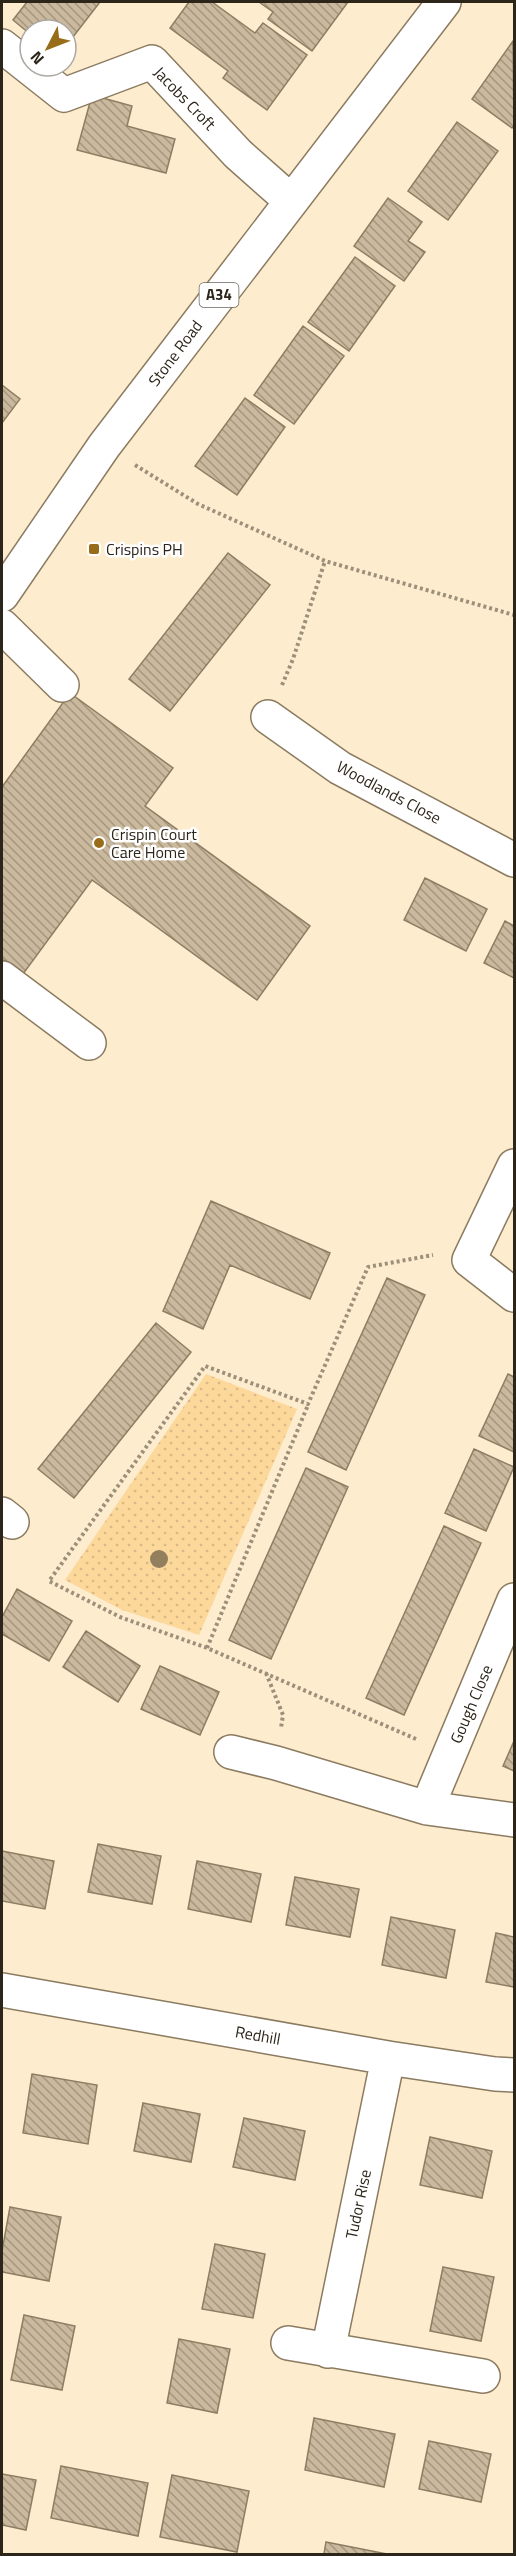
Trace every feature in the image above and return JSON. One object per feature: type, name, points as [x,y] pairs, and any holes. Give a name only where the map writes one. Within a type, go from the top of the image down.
[{"type":"main road","name":"Stone Road","points":[[2,595],[104,446],[444,2]]},
{"type":"main road","name":"Jacobs Croft","points":[[2,46],[64,95],[152,63],[238,154],[291,201]]},
{"type":"main road","points":[[2,626],[62,685]]},
{"type":"main road","name":"Woodlands Close","points":[[268,717],[340,768],[514,860]]},
{"type":"main road","points":[[2,978],[90,1043]]},
{"type":"main road","points":[[514,1166],[469,1260],[514,1295]]},
{"type":"main road","name":"Gough Close","points":[[427,1808],[514,1600]]},
{"type":"main road","points":[[231,1752],[427,1808],[514,1820]]},
{"type":"main road","name":"Redhill","points":[[2,1990],[388,2058],[514,2075]]},
{"type":"main road","name":"Tudor Rise","points":[[328,2351],[388,2058]]},
{"type":"main road","points":[[288,2343],[483,2376]]},
{"type":"path","points":[[104,446],[198,504],[325,561],[514,615]]},
{"type":"path","points":[[268,717],[293,659],[325,561]]},
{"type":"path","points":[[207,1648],[308,1404],[368,1267],[428,1254],[469,1260]]},
{"type":"path","points":[[308,1404],[206,1366],[49,1581],[120,1617],[207,1648],[450,1754]]},
{"type":"path","points":[[265,1673],[283,1715],[276,1763]]},
{"type":"shaded area","points":[[206,1374],[297,1409],[199,1635],[122,1610],[65,1580]]},
{"type":"building","points":[[27,2],[100,2],[78,30],[78,18],[18,18],[18,24],[13,20]]},
{"type":"building","points":[[189,2],[212,2],[255,33],[263,23],[307,55],[267,110],[223,78],[228,71],[170,28]]},
{"type":"building","points":[[259,2],[348,2],[312,51],[268,19],[273,12]]},
{"type":"building","points":[[513,41],[514,125],[512,128],[472,99]]},
{"type":"building","points":[[92,95],[132,106],[127,126],[175,139],[166,173],[77,150]]},
{"type":"building","points":[[457,122],[498,151],[448,220],[408,191]]},
{"type":"building","points":[[388,198],[422,222],[408,241],[425,252],[404,281],[354,246]]},
{"type":"building","points":[[355,257],[395,286],[349,351],[308,322]]},
{"type":"building","points":[[303,326],[344,356],[294,424],[254,395]]},
{"type":"building","points":[[2,385],[20,399],[2,423]]},
{"type":"building","points":[[245,398],[285,427],[237,495],[195,466]]},
{"type":"building","points":[[228,553],[270,585],[170,711],[129,679]]},
{"type":"building","name":"Crispin Court Care Home","points":[[70,693],[173,768],[145,806],[310,926],[257,1000],[92,880],[23,974],[2,959],[2,787]]},
{"type":"building","points":[[425,878],[487,909],[466,951],[404,920]]},
{"type":"building","points":[[505,921],[514,926],[514,978],[484,963]]},
{"type":"building","points":[[211,1201],[330,1253],[310,1299],[230,1265],[203,1329],[163,1311]]},
{"type":"building","points":[[387,1278],[425,1295],[346,1470],[308,1452]]},
{"type":"building","points":[[156,1323],[191,1352],[74,1498],[38,1469]]},
{"type":"building","points":[[508,1374],[514,1377],[514,1452],[479,1436]]},
{"type":"building","points":[[474,1449],[514,1467],[486,1531],[445,1513]]},
{"type":"building","points":[[306,1468],[348,1487],[271,1659],[229,1640]]},
{"type":"building","points":[[444,1526],[481,1543],[404,1715],[366,1698]]},
{"type":"building","points":[[17,1589],[72,1621],[49,1661],[2,1634],[2,1617]]},
{"type":"building","points":[[86,1631],[140,1666],[118,1702],[63,1667]]},
{"type":"building","points":[[160,1666],[219,1692],[200,1735],[141,1709]]},
{"type":"building","points":[[514,1741],[514,1771],[503,1766]]},
{"type":"building","points":[[98,1844],[161,1856],[152,1904],[88,1892]]},
{"type":"building","points":[[2,1851],[54,1861],[45,1909],[2,1901]]},
{"type":"building","points":[[197,1861],[261,1874],[251,1922],[188,1909]]},
{"type":"building","points":[[295,1877],[359,1889],[350,1937],[286,1925]]},
{"type":"building","points":[[391,1917],[455,1930],[446,1978],[382,1965]]},
{"type":"building","points":[[496,1933],[514,1937],[514,1987],[486,1982]]},
{"type":"building","points":[[32,2074],[97,2085],[88,2144],[23,2133]]},
{"type":"building","points":[[143,2103],[200,2114],[191,2162],[134,2151]]},
{"type":"building","points":[[244,2118],[305,2131],[295,2180],[233,2167]]},
{"type":"building","points":[[430,2137],[492,2151],[482,2198],[420,2185]]},
{"type":"building","points":[[10,2207],[61,2217],[49,2281],[2,2272],[2,2251]]},
{"type":"building","points":[[215,2244],[265,2254],[253,2318],[202,2309]]},
{"type":"building","points":[[443,2267],[494,2277],[481,2341],[430,2331]]},
{"type":"building","points":[[24,2315],[75,2326],[62,2390],[11,2380]]},
{"type":"building","points":[[179,2339],[230,2349],[217,2413],[167,2403]]},
{"type":"building","points":[[314,2418],[395,2434],[384,2487],[305,2470]]},
{"type":"building","points":[[429,2441],[491,2454],[481,2502],[419,2489]]},
{"type":"building","points":[[61,2466],[148,2483],[138,2536],[51,2518]]},
{"type":"building","points":[[2,2474],[36,2480],[26,2530],[2,2525]]},
{"type":"building","points":[[172,2475],[249,2491],[237,2552],[160,2537]]},
{"type":"building","points":[[326,2542],[387,2554],[324,2554]]},
{"type":"place","name":"Crispins PH","points":[[94,549]]},
{"type":"place","name":"Crispin Court Care Home","points":[[99,843]]}]
